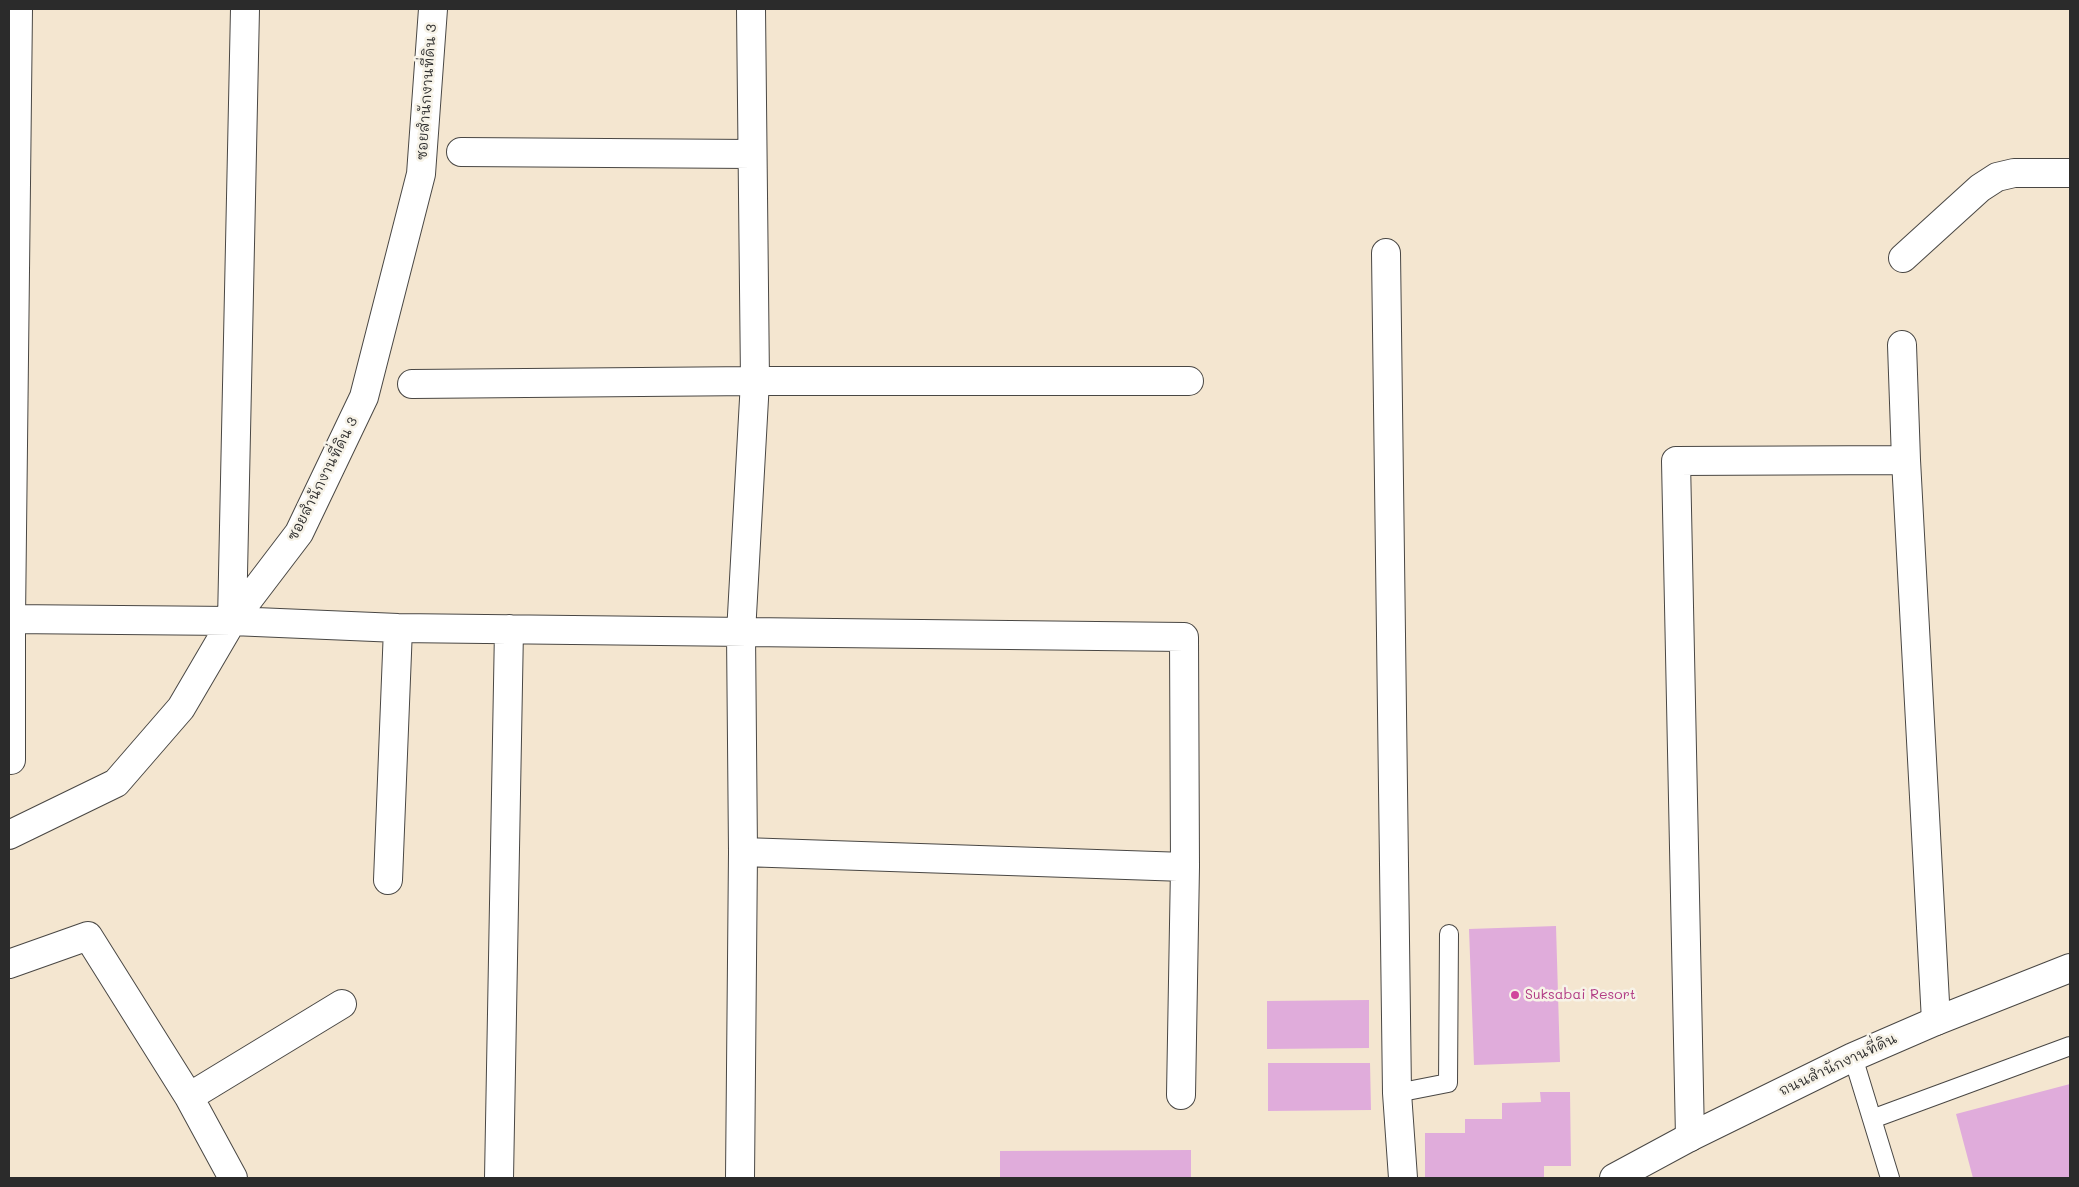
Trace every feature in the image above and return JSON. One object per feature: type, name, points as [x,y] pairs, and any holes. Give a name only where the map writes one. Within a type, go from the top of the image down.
[{"type":"street","points":[[11,760],[10,620],[18,9]]},
{"type":"street","points":[[232,621],[245,9]]},
{"type":"street","name":"ซอยสำนักงานที่ดิน 3","points":[[9,835],[116,782],[181,708],[232,621],[299,533],[364,396],[421,174],[432,9]]},
{"type":"street","points":[[740,1178],[743,852],[741,633],[755,381],[751,9]]},
{"type":"street","points":[[461,152],[752,154]]},
{"type":"street","points":[[1904,258],[1980,188],[1997,177],[2014,173],[2070,173]]},
{"type":"street","points":[[1386,253],[1397,1093],[1403,1178]]},
{"type":"street","points":[[1902,346],[1906,460],[1936,1021]]},
{"type":"street","points":[[412,384],[755,381],[1189,381]]},
{"type":"street","points":[[1690,1137],[1676,461],[1906,460]]},
{"type":"street","points":[[10,620],[232,621],[398,628],[741,633],[1184,637],[1185,867],[1181,1095]]},
{"type":"street","points":[[388,880],[398,628]]},
{"type":"street","points":[[498,1178],[509,629]]},
{"type":"street","points":[[743,852],[1185,867]]},
{"type":"street","points":[[9,964],[88,936],[189,1097],[234,1178]]},
{"type":"street","name":"ถนนสำนักงานที่ดิน","points":[[1614,1178],[1690,1137],[1853,1057],[1936,1021],[2070,968]]},
{"type":"street","points":[[189,1097],[342,1004]]},
{"type":"lane","points":[[1397,1093],[1448,1083],[1450,934]]},
{"type":"lane","points":[[1872,1119],[2070,1046]]},
{"type":"lane","points":[[1853,1057],[1890,1178]]},
{"type":"building","name":"Suksabai Resort","points":[[1556,926],[1560,1062],[1474,1065],[1469,929]]},
{"type":"building","points":[[1369,1000],[1369,1048],[1267,1049],[1267,1001]]},
{"type":"building","points":[[1268,1063],[1370,1063],[1371,1110],[1268,1111]]},
{"type":"building","points":[[2070,1084],[2070,1178],[1973,1178],[1956,1114]]},
{"type":"building","points":[[1540,1092],[1570,1092],[1571,1166],[1544,1166],[1544,1177],[1425,1178],[1425,1133],[1465,1133],[1465,1119],[1502,1119],[1502,1103],[1541,1102]]},
{"type":"building","points":[[1191,1150],[1191,1178],[1000,1178],[1000,1151]]},
{"type":"place","name":"Suksabai Resort","points":[[1515,995]]}]
